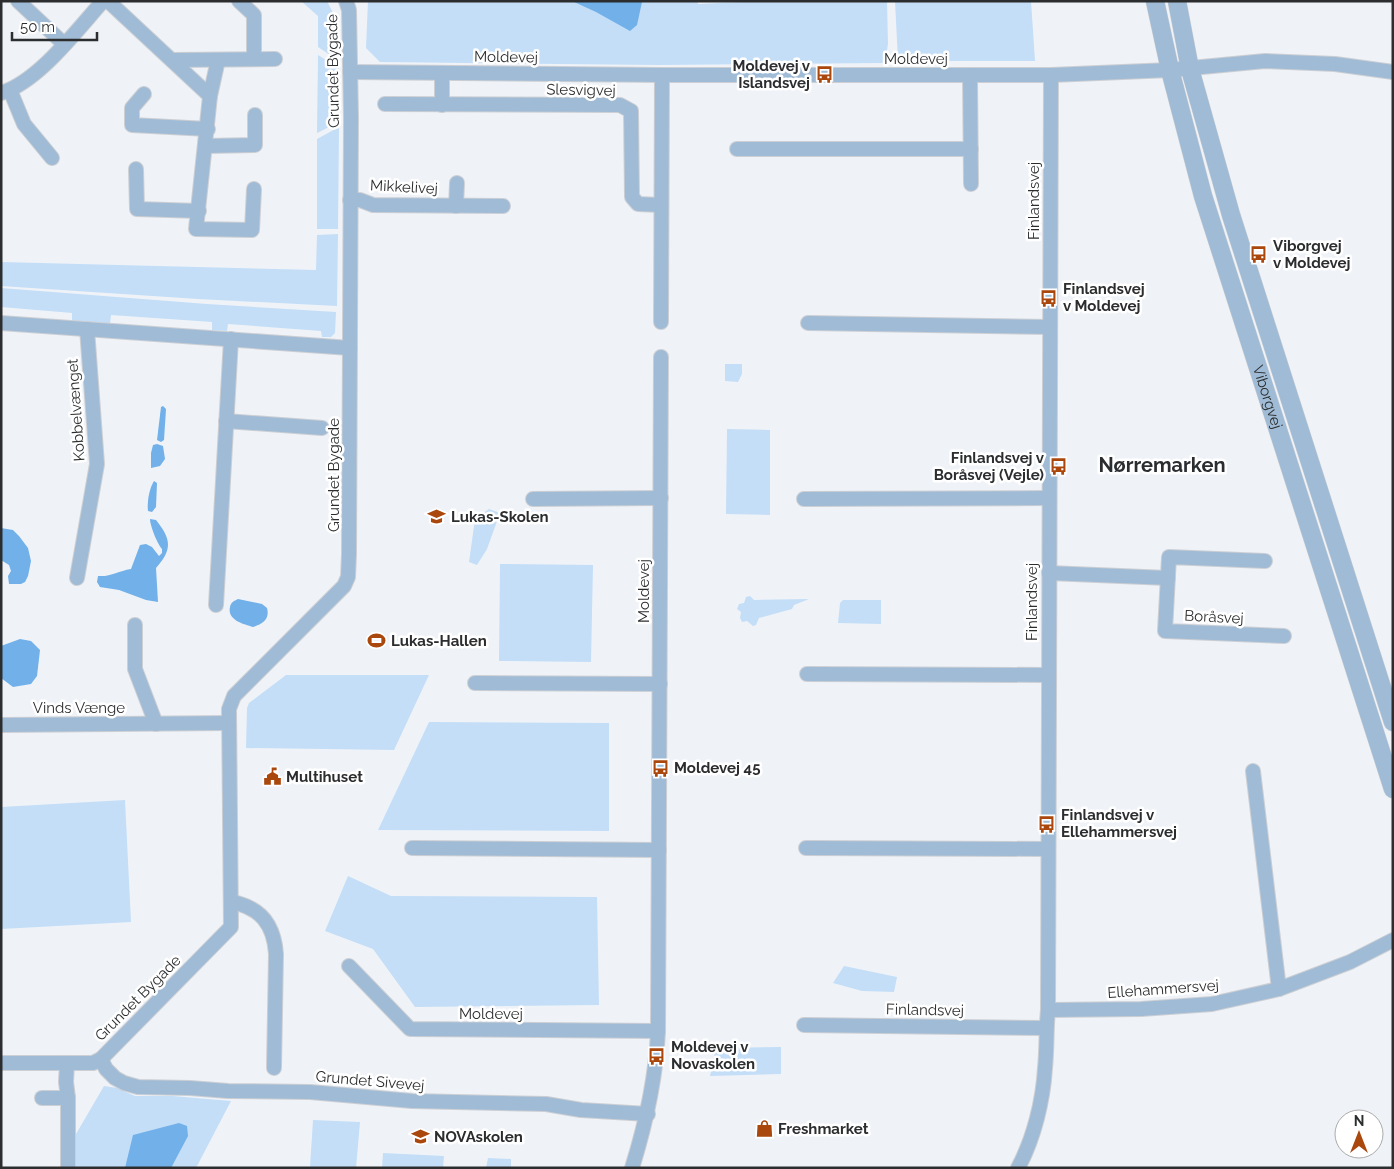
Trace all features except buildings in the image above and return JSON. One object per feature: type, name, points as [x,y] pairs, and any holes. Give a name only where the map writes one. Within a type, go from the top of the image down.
[{"type":"street","points":[[18,1],[64,44]]},
{"type":"street","points":[[52,158],[24,124],[6,92],[38,71],[103,1]]},
{"type":"street","points":[[108,1],[210,96]]},
{"type":"street","points":[[239,1],[254,15],[254,59]]},
{"type":"street","name":"Grundet Bygade","points":[[1,1063],[93,1062],[101,1059],[231,927],[229,709],[234,696],[344,586],[348,577],[350,72],[349,10],[346,1]]},
{"type":"street","name":"Viborgvej","points":[[1155,1],[1170,70],[1203,196],[1393,789]]},
{"type":"street","name":"Viborgvej","points":[[1177,1],[1190,68],[1231,215],[1393,722]]},
{"type":"street","points":[[173,60],[275,59]]},
{"type":"street","points":[[218,60],[210,96],[196,229],[252,230],[254,188]]},
{"type":"street","name":"Moldevej","points":[[350,72],[970,76],[1170,70],[1265,61],[1334,64],[1393,72]]},
{"type":"street","points":[[442,72],[442,105]]},
{"type":"street","points":[[661,322],[662,75]]},
{"type":"street","name":"Finlandsvej","points":[[1018,1168],[1025,1155],[1038,1115],[1045,1069],[1048,1010],[1047,849],[1051,75]]},
{"type":"street","points":[[970,76],[971,184]]},
{"type":"street","points":[[144,94],[132,108],[132,125],[208,128]]},
{"type":"street","name":"Slesvigvej","points":[[385,104],[620,105],[631,111],[632,197],[638,204],[660,206]]},
{"type":"street","points":[[206,146],[255,145],[255,115]]},
{"type":"street","points":[[737,149],[971,149]]},
{"type":"street","points":[[136,169],[137,209],[198,211]]},
{"type":"street","name":"Mikkelivej","points":[[456,206],[457,183]]},
{"type":"street","name":"Mikkelivej","points":[[350,200],[360,200],[373,205],[504,206]]},
{"type":"street","points":[[1,323],[350,348]]},
{"type":"street","points":[[808,323],[1049,326]]},
{"type":"street","name":"Kobbelvænget","points":[[77,578],[97,464],[87,329]]},
{"type":"street","points":[[216,605],[231,339]]},
{"type":"street","name":"Moldevej","points":[[632,1168],[648,1114],[656,1062],[658,1031],[660,357]]},
{"type":"street","points":[[226,421],[322,428]]},
{"type":"street","points":[[533,499],[661,498]]},
{"type":"street","points":[[804,499],[1049,498]]},
{"type":"street","name":"Boråsvej","points":[[1264,561],[1169,558],[1165,631],[1284,636]]},
{"type":"street","points":[[1049,573],[1168,578]]},
{"type":"street","name":"Vinds Vænge","points":[[135,625],[135,669],[156,724]]},
{"type":"street","points":[[806,674],[1048,675]]},
{"type":"street","points":[[475,683],[660,684]]},
{"type":"street","name":"Vinds Vænge","points":[[1,725],[229,723]]},
{"type":"street","points":[[1254,771],[1279,989]]},
{"type":"street","points":[[412,848],[659,850]]},
{"type":"street","points":[[806,848],[1047,849]]},
{"type":"street","points":[[231,902],[252,909],[262,917],[270,927],[275,939],[274,1068]]},
{"type":"street","name":"Ellehammersvej","points":[[1048,1010],[1140,1009],[1212,1004],[1279,989],[1350,962],[1393,940]]},
{"type":"street","name":"Moldevej","points":[[350,966],[410,1029],[658,1031]]},
{"type":"street","name":"Finlandsvej","points":[[804,1025],[1046,1028]]},
{"type":"street","name":"Grundet Sivevej","points":[[101,1059],[106,1069],[115,1078],[138,1087],[310,1092],[429,1102],[529,1104],[581,1110],[648,1114]]},
{"type":"street","points":[[67,1063],[68,1168]]},
{"type":"street","points":[[42,1098],[68,1098]]},
{"type":"shaded area","points":[[301,1],[327,1],[339,25],[339,61],[318,47],[318,16]]},
{"type":"shaded area","points":[[368,1],[698,1],[698,4],[763,1],[887,1],[888,44],[885,63],[659,65],[380,62],[366,48]]},
{"type":"shaded area","points":[[895,1],[1031,1],[1035,61],[898,61]]},
{"type":"shaded area","points":[[318,55],[339,68],[339,122],[317,133]]},
{"type":"shaded area","points":[[339,127],[338,229],[317,229],[317,139]]},
{"type":"shaded area","points":[[338,234],[337,306],[1,286],[1,262],[316,270],[317,235]]},
{"type":"shaded area","points":[[1,288],[336,312],[335,333],[331,337],[322,337],[321,331],[228,324],[227,331],[212,330],[212,322],[111,315],[110,324],[72,321],[72,313],[1,307]]},
{"type":"shaded area","points":[[725,364],[742,364],[742,374],[738,382],[725,381]]},
{"type":"shaded area","points":[[727,429],[770,430],[770,515],[726,514]]},
{"type":"shaded area","points":[[489,509],[500,513],[487,549],[477,565],[469,562],[475,519]]},
{"type":"shaded area","points":[[500,564],[593,565],[591,662],[499,661]]},
{"type":"shaded area","points":[[750,596],[754,600],[809,599],[794,605],[792,609],[759,618],[756,625],[753,626],[747,621],[742,622],[740,618],[741,612],[737,609],[739,604],[744,603],[746,597]]},
{"type":"shaded area","points":[[843,600],[881,600],[881,624],[838,623],[840,603]]},
{"type":"shaded area","points":[[286,675],[429,675],[394,750],[246,748],[247,708],[249,703]]},
{"type":"shaded area","points":[[429,722],[609,723],[609,831],[378,830]]},
{"type":"shaded area","points":[[125,800],[131,922],[1,929],[1,807]]},
{"type":"shaded area","points":[[348,876],[391,896],[597,897],[599,1005],[415,1007],[373,949],[325,931]]},
{"type":"shaded area","points":[[844,966],[897,977],[894,992],[862,991],[833,983]]},
{"type":"shaded area","points":[[781,1047],[781,1074],[710,1076],[716,1048]]},
{"type":"shaded area","points":[[104,1086],[117,1088],[135,1096],[173,1096],[231,1101],[196,1168],[76,1168],[76,1134]]},
{"type":"shaded area","points":[[313,1120],[360,1122],[356,1168],[310,1167]]},
{"type":"shaded area","points":[[383,1153],[444,1156],[443,1168],[382,1168]]},
{"type":"shaded area","points":[[488,1158],[511,1159],[511,1168],[486,1168]]},
{"type":"water","points":[[572,1],[642,2],[637,25],[630,31]]},
{"type":"water","points":[[163,406],[166,409],[164,440],[161,442],[157,440],[161,407]]},
{"type":"water","points":[[153,445],[163,446],[165,459],[160,466],[151,468]]},
{"type":"water","points":[[154,481],[157,483],[156,507],[152,512],[148,511],[148,504]]},
{"type":"water","points":[[150,519],[156,520],[165,533],[168,544],[165,555],[156,568],[158,602],[146,600],[119,590],[100,587],[97,582],[98,576],[107,576],[131,569],[140,545],[146,544],[152,547],[159,556],[162,553],[162,549],[154,535]]},
{"type":"water","points":[[1,528],[13,530],[28,548],[31,561],[28,576],[25,582],[21,584],[9,584],[8,576],[11,571],[9,565],[1,560]]},
{"type":"water","points":[[238,599],[262,604],[267,608],[267,618],[253,627],[233,618],[230,607]]},
{"type":"water","points":[[20,639],[31,641],[40,650],[37,676],[31,684],[13,687],[1,678],[1,646]]},
{"type":"water","points":[[179,1123],[187,1126],[188,1136],[171,1168],[125,1168],[133,1135]]},
{"type":"place","name":"Moldevej v Islandsvej","points":[[824,75]]},
{"type":"place","name":"Viborgvej v Moldevej","points":[[1259,255]]},
{"type":"place","name":"Finlandsvej v Moldevej","points":[[1049,298]]},
{"type":"place","name":"Finlandsvej v Boråsvej (Vejle)","points":[[1058,467]]},
{"type":"place","name":"Lukas-Skolen","points":[[437,517]]},
{"type":"place","name":"Lukas-Hallen","points":[[377,641]]},
{"type":"place","name":"Moldevej 45","points":[[660,768]]},
{"type":"place","name":"Multihuset","points":[[272,777]]},
{"type":"place","name":"Finlandsvej v Ellehammersvej","points":[[1047,824]]},
{"type":"place","name":"Moldevej v Novaskolen","points":[[657,1056]]},
{"type":"place","name":"Freshmarket","points":[[764,1129]]},
{"type":"place","name":"NOVAskolen","points":[[420,1137]]},
{"type":"district","name":"Nørremarken","points":[[1162,465]]}]
